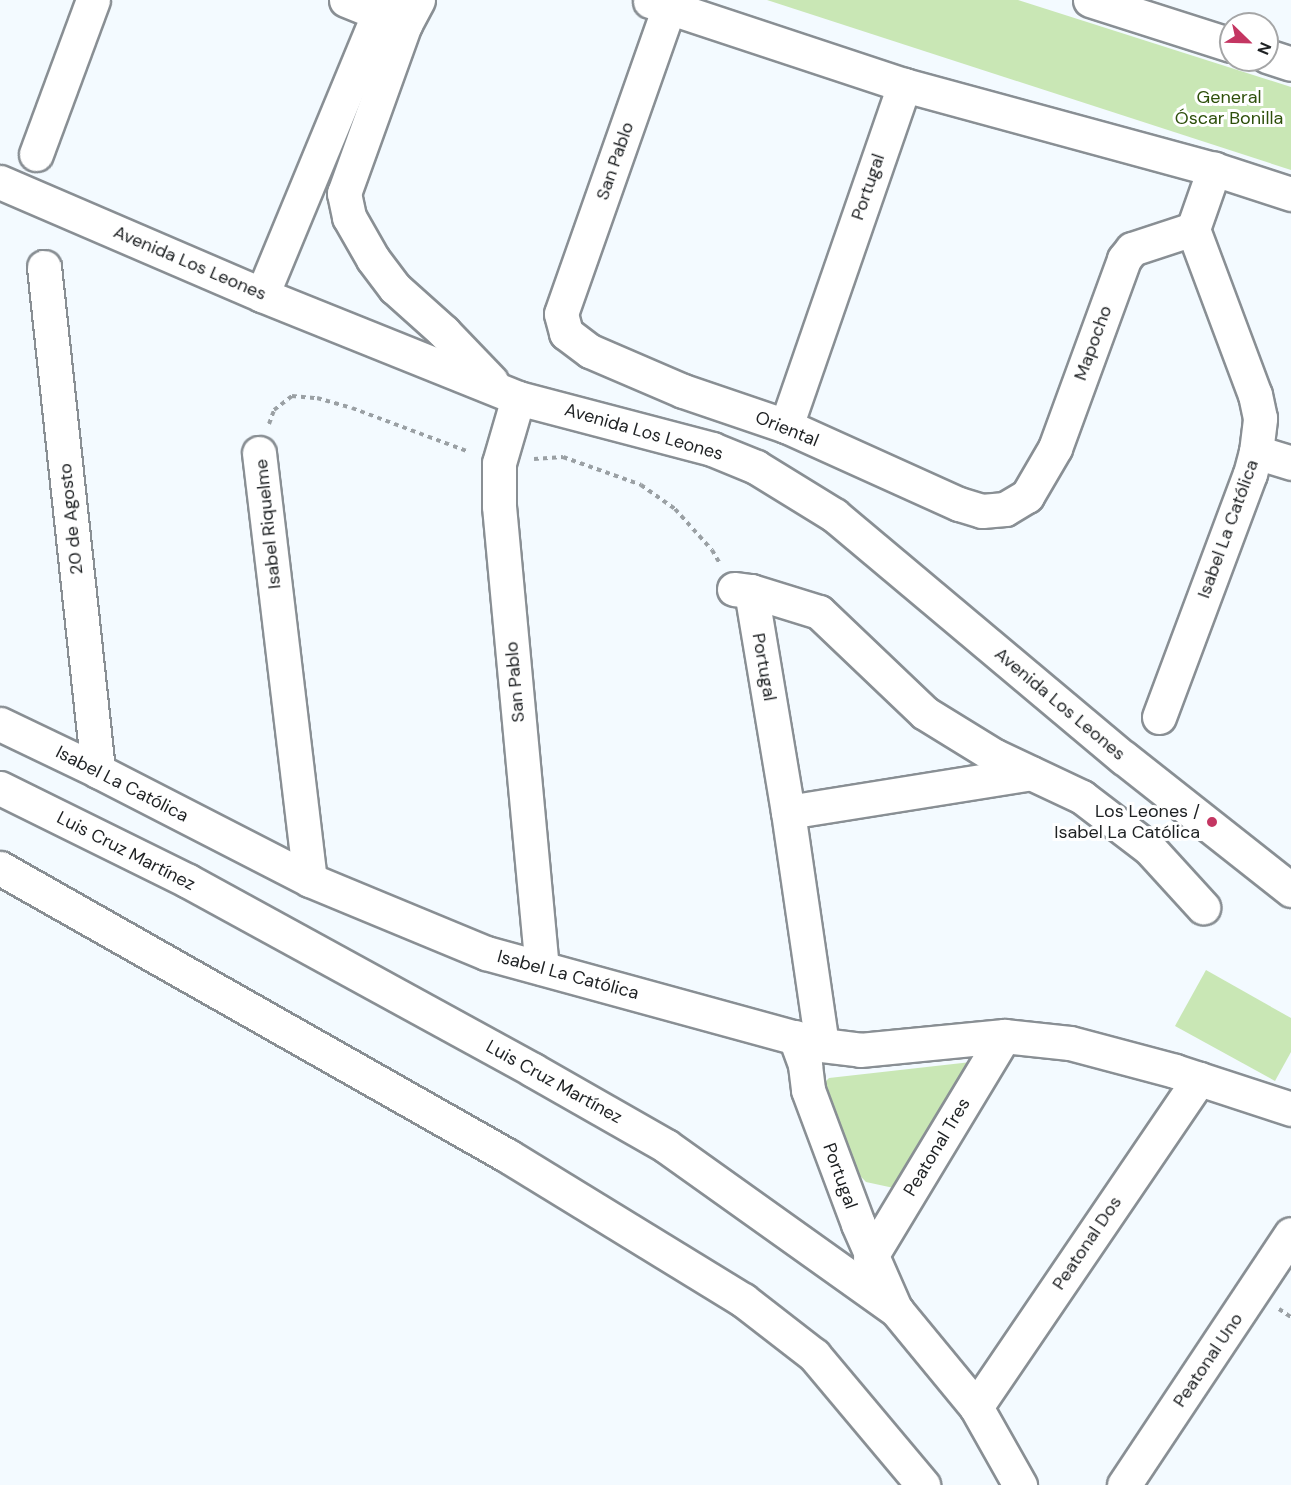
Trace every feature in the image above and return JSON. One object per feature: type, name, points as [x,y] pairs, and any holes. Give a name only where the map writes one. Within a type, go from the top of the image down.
[{"type":"street","points":[[36,154],[93,0]]},
{"type":"street","points":[[346,0],[397,10]]},
{"type":"street","points":[[1090,0],[1219,41]]},
{"type":"street","points":[[659,3],[904,85],[1214,169],[1291,194]]},
{"type":"street","name":"San Pablo","points":[[561,314],[659,3]]},
{"type":"street","points":[[262,295],[397,10]]},
{"type":"street","points":[[397,10],[344,193],[349,217],[373,259],[395,288],[509,394]]},
{"type":"street","name":"Portugal","points":[[786,426],[904,85]]},
{"type":"street","points":[[1193,229],[1214,169]]},
{"type":"street","name":"Avenida Los Leones","points":[[0,182],[262,295],[509,394],[712,449],[756,467],[798,490],[834,514],[1124,758],[1291,890]]},
{"type":"street","name":"Isabel La Católica","points":[[1159,717],[1256,452],[1260,418],[1255,394],[1193,229]]},
{"type":"street","name":"Mapocho","points":[[1027,496],[1055,448],[1124,259],[1132,249],[1193,229]]},
{"type":"street","name":"20 de Agosto","points":[[44,267],[98,771]]},
{"type":"street","name":"Oriental","points":[[561,314],[566,333],[590,351],[683,391],[786,426],[959,504],[982,511],[1005,508],[1027,496]]},
{"type":"street","name":"San Pablo","points":[[509,394],[499,463],[499,506],[542,968]]},
{"type":"street","points":[[1256,452],[1291,463]]},
{"type":"street","name":"Isabel Riquelme","points":[[260,453],[310,880]]},
{"type":"street","points":[[742,590],[819,612],[925,713],[995,756],[1082,797],[1150,849],[1203,907]]},
{"type":"street","name":"Portugal","points":[[742,590],[788,813],[809,1041],[805,1065],[808,1090],[870,1258],[897,1311]]},
{"type":"street","name":"Isabel La Católica","points":[[0,724],[98,771],[310,880],[486,953],[809,1041],[860,1050],[1005,1036],[1070,1043],[1187,1075]]},
{"type":"street","points":[[788,813],[1031,773]]},
{"type":"street","name":"Luis Cruz Martínez","points":[[0,788],[188,881],[533,1070],[666,1146],[897,1311],[976,1407],[1020,1485]]},
{"type":"street","points":[[0,868],[508,1156],[743,1300],[814,1355],[923,1485]]},
{"type":"street","name":"Peatonal Tres","points":[[870,1258],[1005,1036]]},
{"type":"street","points":[[1187,1075],[1291,1109]]},
{"type":"street","name":"Peatonal Dos","points":[[976,1407],[1187,1075]]},
{"type":"street","name":"Peatonal Uno","points":[[1124,1485],[1291,1234]]},
{"type":"path","name":"Isabel Riquelme","points":[[260,453],[274,410],[292,396],[317,398],[352,408],[499,463]]},
{"type":"path","points":[[499,463],[563,457],[641,485],[675,509],[712,550],[742,590]]},
{"type":"green space","name":"General Óscar Bonilla","points":[[767,0],[1018,0],[1219,64],[1219,72],[1244,72],[1291,87],[1291,170]]},
{"type":"green space","points":[[1206,970],[1291,1018],[1291,1052],[1275,1081],[1175,1026]]},
{"type":"green space","points":[[980,1061],[903,1190],[866,1182],[848,1163],[820,1087],[829,1078]]},
{"type":"place","name":"Los Leones / Isabel La Católica","points":[[1212,822]]}]
